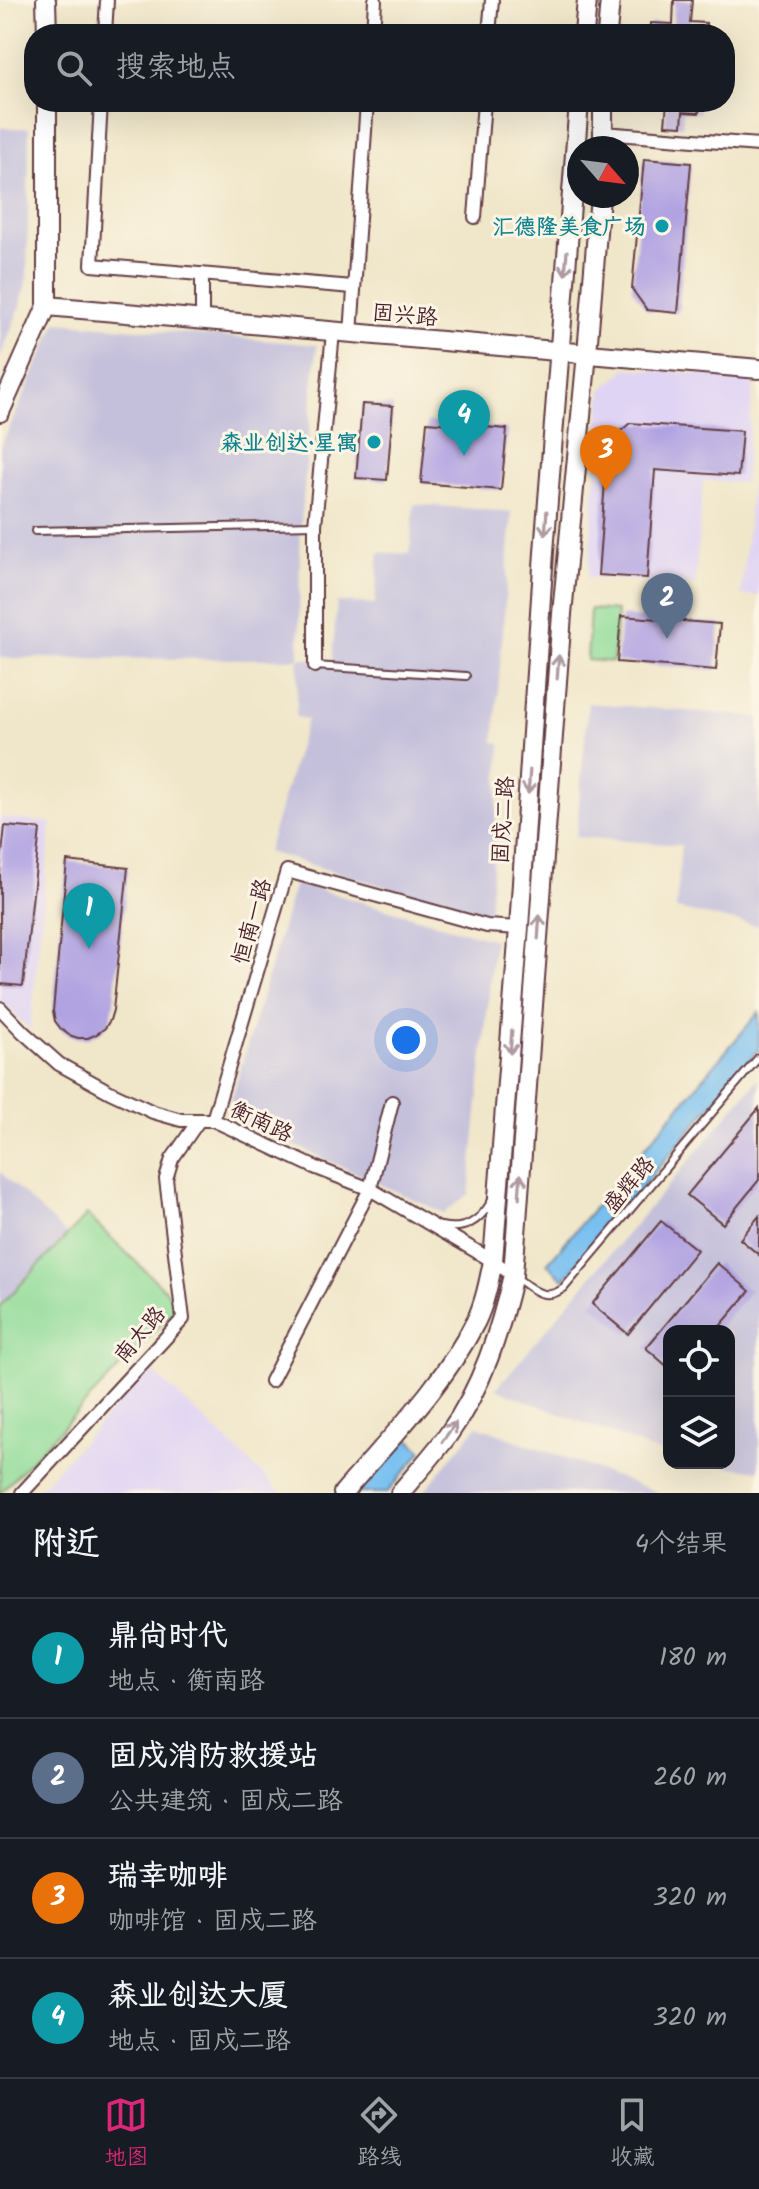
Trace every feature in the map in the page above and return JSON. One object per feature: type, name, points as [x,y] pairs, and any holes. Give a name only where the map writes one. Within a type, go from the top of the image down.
[{"type":"street","points":[[106,24],[107,0]]},
{"type":"street","points":[[374,24],[375,0]]},
{"type":"street","points":[[490,24],[492,0]]},
{"type":"street","points":[[585,24],[587,0]]},
{"type":"street","points":[[608,24],[610,0]]},
{"type":"street","points":[[44,3],[46,24]]},
{"type":"street","points":[[0,412],[47,306],[47,112]]},
{"type":"street","points":[[100,112],[92,265],[353,287]]},
{"type":"street","points":[[315,666],[315,525],[342,333],[353,287],[366,112]]},
{"type":"street","points":[[475,217],[483,112]]},
{"type":"street","name":"固戍二路","points":[[343,1493],[437,1381],[460,1348],[477,1319],[493,1261],[578,112]]},
{"type":"street","points":[[603,112],[603,136]]},
{"type":"street","points":[[639,141],[759,145]]},
{"type":"street","name":"固戍二路","points":[[400,1493],[449,1435],[468,1404],[497,1334],[513,1275],[562,614],[599,208]]},
{"type":"street","points":[[202,274],[202,321]]},
{"type":"street","name":"固兴路","points":[[47,306],[759,369]]},
{"type":"street","name":"恒南一路","points":[[213,1120],[287,871],[487,926],[519,928]]},
{"type":"street","name":"衡南路","points":[[0,1008],[59,1064],[85,1078],[153,1112],[181,1120],[213,1120],[370,1189],[513,1275]]},
{"type":"street","points":[[271,1381],[370,1189],[392,1102]]},
{"type":"street","name":"南太路","points":[[22,1493],[183,1319],[166,1179],[172,1159],[199,1120]]},
{"type":"street","points":[[437,1381],[446,1378],[461,1382],[468,1393],[468,1404]]},
{"type":"lane","points":[[35,531],[315,525]]},
{"type":"lane","points":[[315,666],[466,676]]},
{"type":"lane","name":"盛辉路","points":[[513,1275],[543,1295],[551,1295],[564,1288],[759,1057]]},
{"type":"lane","points":[[428,1223],[453,1228],[473,1222],[489,1205],[501,1172]]},
{"type":"shaded area","points":[[0,128],[29,128],[27,277],[21,304],[0,358]]},
{"type":"shaded area","points":[[57,322],[317,345],[300,533],[299,658],[332,661],[337,602],[375,604],[379,552],[410,554],[414,504],[512,512],[494,742],[501,744],[489,917],[267,852],[307,719],[296,717],[299,659],[0,658],[0,448]]},
{"type":"shaded area","points":[[627,368],[754,379],[744,483],[703,480],[695,585],[588,577],[602,390]]},
{"type":"shaded area","points":[[759,430],[759,596],[741,595]]},
{"type":"shaded area","points":[[588,703],[759,717],[759,926],[676,909],[681,845],[576,837]]},
{"type":"shaded area","points":[[0,818],[51,823],[30,1030],[0,999]]},
{"type":"shaded area","points":[[295,883],[494,940],[469,1194],[444,1213],[227,1115]]},
{"type":"shaded area","points":[[759,1078],[759,1471],[735,1468],[735,1325],[663,1325],[663,1454],[496,1389]]},
{"type":"shaded area","points":[[0,1172],[67,1235],[0,1306]]},
{"type":"shaded area","points":[[150,1369],[282,1493],[35,1493]]},
{"type":"shaded area","points":[[477,1426],[660,1493],[423,1493]]},
{"type":"green space","points":[[590,609],[617,611],[613,662],[587,660]]},
{"type":"green space","points":[[87,1215],[180,1304],[0,1493],[0,1306]]},
{"type":"water","points":[[759,1012],[759,1049],[564,1279],[547,1264]]},
{"type":"water","points":[[405,1435],[422,1451],[387,1493],[357,1493]]},
{"type":"building","points":[[674,0],[692,0],[690,22],[706,23],[706,24],[673,24]]},
{"type":"building","points":[[666,112],[683,112],[682,126],[665,125]]},
{"type":"building","name":"汇德隆美食广场","points":[[644,159],[691,163],[678,313],[647,310],[632,289]]},
{"type":"building","name":"森业创达·星寓","points":[[362,404],[393,406],[387,480],[356,478]]},
{"type":"building","points":[[427,422],[507,429],[501,490],[421,483]]},
{"type":"building","points":[[630,423],[742,431],[738,476],[655,470],[647,578],[598,575],[608,442]]},
{"type":"building","points":[[621,616],[720,624],[716,670],[617,662]]},
{"type":"building","points":[[5,826],[40,829],[23,986],[0,984],[0,872]]},
{"type":"building","points":[[67,861],[128,868],[113,1010],[105,1028],[88,1038],[69,1035],[61,1029],[53,1011]]},
{"type":"building","points":[[759,1108],[759,1180],[723,1224],[687,1195]]},
{"type":"building","points":[[759,1216],[759,1255],[740,1239]]},
{"type":"building","points":[[661,1221],[697,1250],[628,1334],[592,1304]]},
{"type":"building","points":[[717,1263],[750,1291],[721,1325],[665,1325]]},
{"type":"building","points":[[663,1328],[663,1363],[646,1348]]},
{"type":"place","name":"汇德隆美食广场","points":[[662,226]]},
{"type":"place","name":"森业创达·星寓","points":[[374,442]]},
{"type":"place","name":"森业创达大厦","points":[[464,456]]},
{"type":"place","name":"瑞幸咖啡","points":[[606,491]]},
{"type":"place","name":"固戍消防救援站","points":[[667,639]]},
{"type":"place","name":"鼎尚时代","points":[[89,949]]}]
